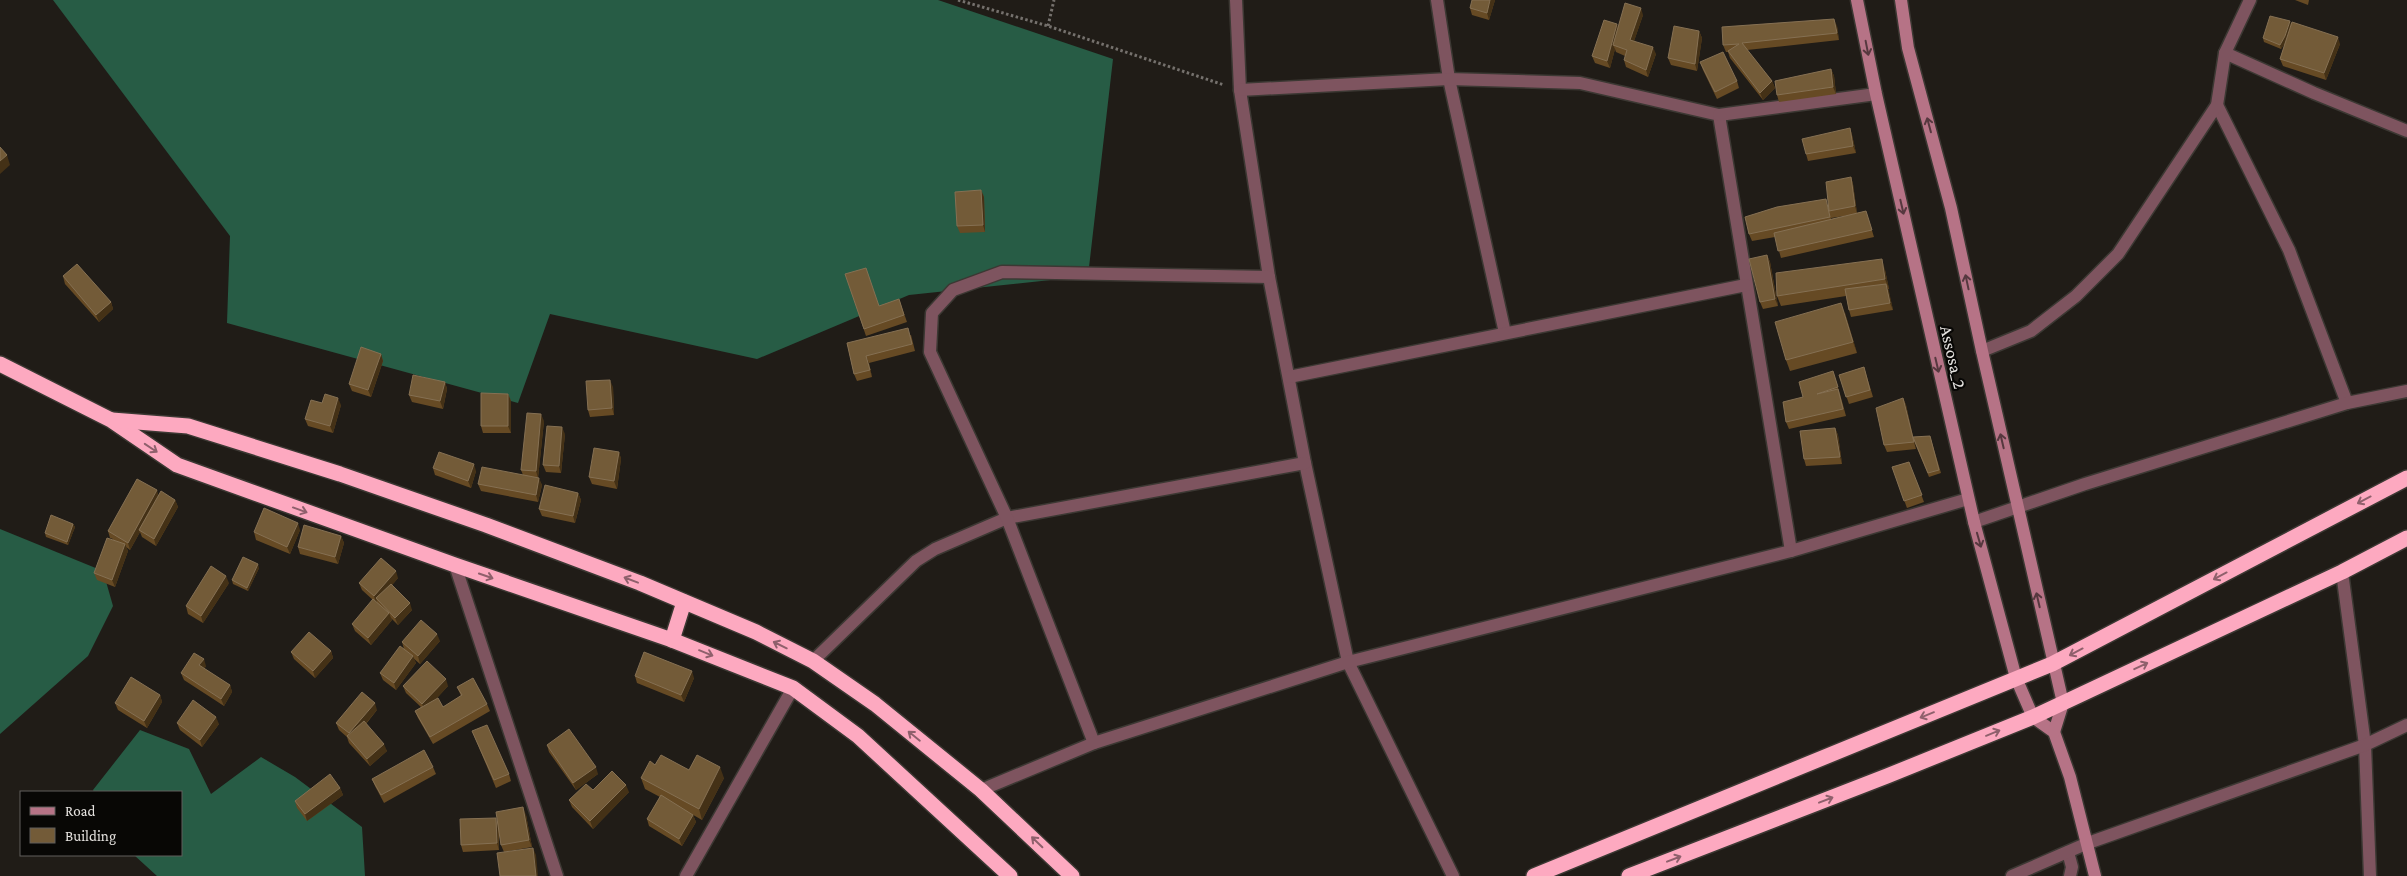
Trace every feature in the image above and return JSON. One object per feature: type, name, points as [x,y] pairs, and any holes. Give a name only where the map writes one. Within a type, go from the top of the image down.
[{"type":"highway","points":[[0,364],[111,420],[177,465],[455,566],[672,640],[793,688],[858,736],[1010,876]]},
{"type":"highway","points":[[111,420],[188,426],[340,474],[486,525],[756,632],[813,661],[875,704],[982,790],[1072,876]]},
{"type":"highway","points":[[1534,876],[2052,664],[2407,478]]},
{"type":"highway","points":[[1629,876],[1878,780],[2033,717],[2342,572],[2407,538]]},
{"type":"highway","points":[[672,640],[684,602]]},
{"type":"street","points":[[1236,0],[1240,90],[1269,277],[1304,462],[1348,662],[1453,876]]},
{"type":"street","points":[[1437,0],[1449,80],[1505,333]]},
{"type":"street","name":"Assosa_2","points":[[1857,0],[1876,94],[1968,499],[2016,678],[2033,717]]},
{"type":"street","name":"Assosa_2","points":[[1901,0],[1908,48],[1951,208],[2052,664],[2063,703]]},
{"type":"street","points":[[1982,351],[2030,331],[2076,296],[2118,254],[2217,106],[2226,53],[2250,0]]},
{"type":"street","points":[[2226,53],[2314,93],[2407,131]]},
{"type":"street","points":[[1240,90],[1449,80],[1580,83],[1719,115],[1876,94]]},
{"type":"street","points":[[2217,106],[2288,250],[2347,403]]},
{"type":"street","points":[[1719,115],[1791,551]]},
{"type":"street","points":[[1094,743],[1008,518],[930,352],[932,313],[953,290],[1002,272],[1269,277]]},
{"type":"street","points":[[1289,378],[1746,285]]},
{"type":"street","points":[[1974,522],[2085,484],[2347,403],[2407,391]]},
{"type":"street","points":[[813,661],[916,561],[935,549],[1008,518],[1304,462]]},
{"type":"street","points":[[982,790],[1094,743],[1348,662],[1791,551],[1968,499]]},
{"type":"street","points":[[455,566],[557,876]]},
{"type":"street","points":[[2342,572],[2364,745],[2370,876]]},
{"type":"street","points":[[686,876],[793,688]]},
{"type":"street","points":[[2054,732],[2063,703]]},
{"type":"street","points":[[2033,717],[2054,732],[2070,777],[2095,876]]},
{"type":"street","points":[[2012,876],[2088,843],[2364,745],[2407,725]]},
{"type":"street","points":[[2068,852],[2072,867],[2070,876]]},
{"type":"path","points":[[958,0],[1048,26],[1240,90]]},
{"type":"path","points":[[1048,26],[1054,0]]},
{"type":"green space","points":[[53,0],[938,0],[1113,59],[1088,276],[909,295],[757,359],[550,314],[518,403],[227,323],[230,236]]},
{"type":"green space","points":[[0,529],[103,571],[113,606],[88,656],[0,734]]},
{"type":"green space","points":[[140,730],[189,749],[211,794],[261,757],[295,777],[362,827],[365,876],[157,876],[135,856],[182,856],[182,791],[93,790]]},
{"type":"building","points":[[1472,0],[1490,0],[1487,13],[1470,8]]},
{"type":"building","points":[[1625,3],[1641,8],[1630,40],[1653,47],[1646,70],[1624,60],[1627,50],[1613,45]]},
{"type":"building","points":[[2270,16],[2290,21],[2280,45],[2263,38]]},
{"type":"building","points":[[1834,19],[1837,33],[1742,43],[1772,81],[1760,93],[1728,51],[1739,44],[1723,45],[1722,27]]},
{"type":"building","points":[[1604,20],[1617,24],[1607,61],[1592,56]]},
{"type":"building","points":[[2292,22],[2338,37],[2324,73],[2280,59]]},
{"type":"building","points":[[1674,26],[1699,31],[1695,64],[1668,58]]},
{"type":"building","points":[[1723,52],[1737,81],[1715,92],[1700,62]]},
{"type":"building","points":[[1831,69],[1833,87],[1777,95],[1775,81]]},
{"type":"building","points":[[1850,128],[1853,146],[1806,154],[1802,139]]},
{"type":"building","points":[[0,147],[7,155],[0,161]]},
{"type":"building","points":[[1851,177],[1855,206],[1829,211],[1826,182]]},
{"type":"building","points":[[981,190],[983,225],[957,226],[955,192]]},
{"type":"building","points":[[1826,199],[1830,217],[1749,234],[1745,217],[1777,207]]},
{"type":"building","points":[[1866,211],[1872,230],[1778,251],[1774,233]]},
{"type":"building","points":[[1767,255],[1775,299],[1760,302],[1749,259]]},
{"type":"building","points":[[1882,259],[1885,279],[1777,296],[1776,273]]},
{"type":"building","points":[[77,264],[111,302],[96,315],[63,276]]},
{"type":"building","points":[[866,268],[879,306],[899,299],[904,315],[864,329],[845,274]]},
{"type":"building","points":[[1886,284],[1890,303],[1849,310],[1845,289]]},
{"type":"building","points":[[1841,303],[1853,342],[1786,360],[1775,322]]},
{"type":"building","points":[[908,328],[912,344],[866,356],[870,370],[854,374],[847,343]]},
{"type":"building","points":[[361,347],[381,354],[368,390],[349,384]]},
{"type":"building","points":[[1864,367],[1870,390],[1846,397],[1839,375]]},
{"type":"building","points":[[1833,371],[1838,387],[1817,394],[1838,389],[1843,409],[1786,422],[1783,402],[1803,397],[1799,382]]},
{"type":"building","points":[[413,375],[445,382],[440,401],[409,395]]},
{"type":"building","points":[[610,380],[612,408],[588,410],[586,381]]},
{"type":"building","points":[[481,393],[508,394],[508,426],[481,426]]},
{"type":"building","points":[[325,394],[338,398],[330,426],[305,419],[311,400],[322,403]]},
{"type":"building","points":[[1903,398],[1914,442],[1884,445],[1876,408]]},
{"type":"building","points":[[527,413],[541,414],[536,471],[521,470]]},
{"type":"building","points":[[547,426],[562,427],[559,466],[543,465]]},
{"type":"building","points":[[1835,428],[1840,457],[1804,459],[1800,431]]},
{"type":"building","points":[[1930,436],[1939,470],[1928,473],[1913,437]]},
{"type":"building","points":[[594,448],[619,452],[614,481],[589,477]]},
{"type":"building","points":[[439,452],[474,464],[468,481],[433,468]]},
{"type":"building","points":[[1909,462],[1922,495],[1904,501],[1892,467]]},
{"type":"building","points":[[482,467],[539,478],[536,495],[478,484]]},
{"type":"building","points":[[137,479],[157,490],[128,543],[108,531]]},
{"type":"building","points":[[545,485],[578,493],[573,516],[539,509]]},
{"type":"building","points":[[161,491],[175,500],[154,539],[139,530]]},
{"type":"building","points":[[264,508],[298,523],[287,547],[254,532]]},
{"type":"building","points":[[51,515],[73,524],[67,542],[45,533]]},
{"type":"building","points":[[304,525],[341,536],[335,557],[298,547]]},
{"type":"building","points":[[107,538],[125,544],[112,580],[94,573]]},
{"type":"building","points":[[243,557],[258,564],[247,588],[232,580]]},
{"type":"building","points":[[381,558],[396,571],[374,596],[359,583]]},
{"type":"building","points":[[211,566],[226,576],[201,616],[186,606]]},
{"type":"building","points":[[391,584],[410,603],[395,618],[376,598]]},
{"type":"building","points":[[373,599],[389,613],[368,638],[352,624]]},
{"type":"building","points":[[421,620],[437,634],[418,656],[402,642]]},
{"type":"building","points":[[309,632],[331,651],[313,671],[291,652]]},
{"type":"building","points":[[400,646],[413,656],[394,683],[380,673]]},
{"type":"building","points":[[644,652],[692,671],[681,695],[635,676]]},
{"type":"building","points":[[194,653],[204,659],[199,665],[230,685],[221,699],[181,673]]},
{"type":"building","points":[[427,661],[446,679],[422,704],[403,686]]},
{"type":"building","points":[[131,677],[160,695],[144,721],[115,703]]},
{"type":"building","points":[[473,678],[487,704],[430,737],[415,711],[438,698],[443,707],[462,695],[457,687]]},
{"type":"building","points":[[362,692],[375,703],[349,733],[336,723]]},
{"type":"building","points":[[193,700],[216,717],[200,740],[177,723]]},
{"type":"building","points":[[364,721],[384,744],[367,759],[347,736]]},
{"type":"building","points":[[487,725],[509,774],[494,780],[472,731]]},
{"type":"building","points":[[569,729],[596,767],[573,783],[547,745]]},
{"type":"building","points":[[424,750],[433,767],[381,795],[372,779]]},
{"type":"building","points":[[661,755],[689,770],[697,755],[720,767],[699,809],[641,778],[650,761],[655,765]]},
{"type":"building","points":[[612,771],[626,785],[590,821],[569,800],[586,784],[593,790]]},
{"type":"building","points":[[330,774],[340,788],[305,814],[295,801]]},
{"type":"building","points":[[661,795],[693,815],[679,839],[647,819]]},
{"type":"building","points":[[523,807],[529,840],[501,845],[496,812]]},
{"type":"building","points":[[496,818],[497,843],[461,845],[460,819]]},
{"type":"building","points":[[533,848],[536,876],[500,876],[497,853]]}]
